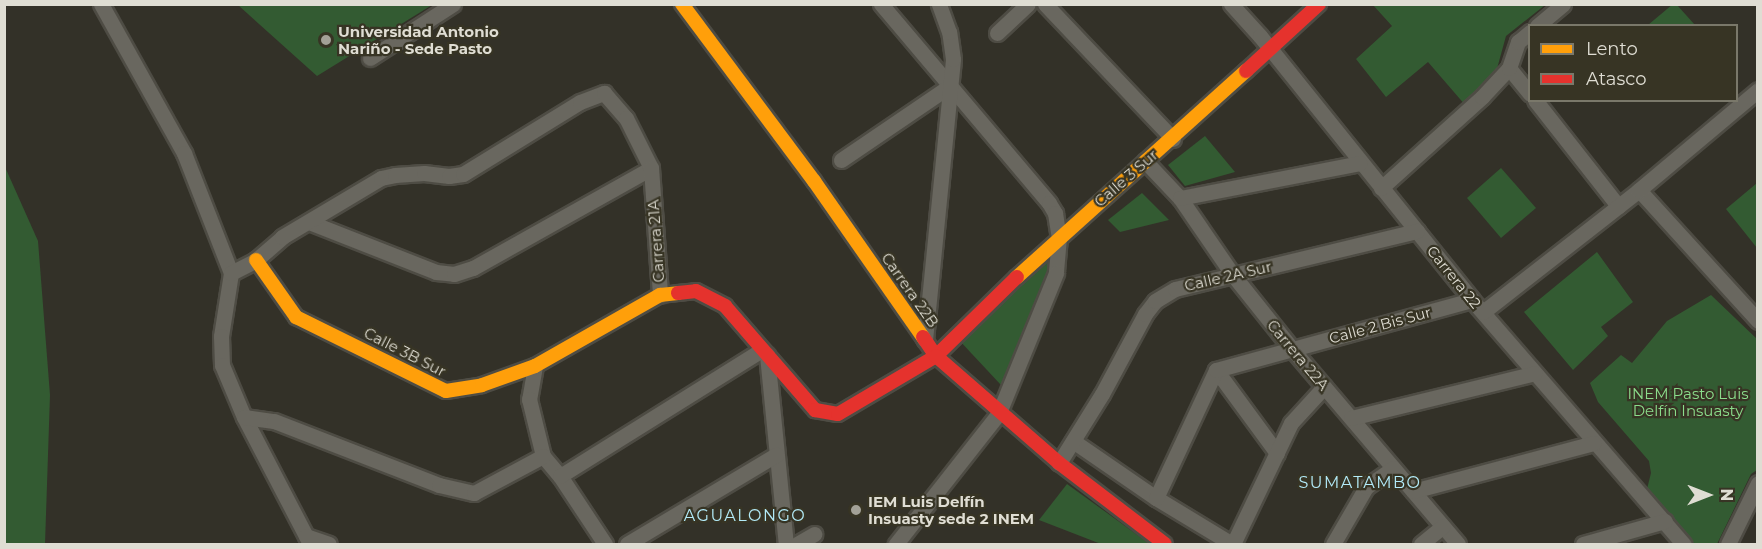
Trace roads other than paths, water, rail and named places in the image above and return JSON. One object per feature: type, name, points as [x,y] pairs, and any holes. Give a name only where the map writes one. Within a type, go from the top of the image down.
[{"type":"street","points":[[370,58],[453,4]]},
{"type":"street","name":"Carrera 22B","points":[[682,4],[814,181],[936,356],[1059,463],[1165,544]]},
{"type":"street","points":[[881,4],[1049,203],[1055,213],[1059,237],[1056,273],[999,412],[896,544]]},
{"type":"street","points":[[925,340],[953,47],[939,4]]},
{"type":"street","points":[[997,33],[1028,4]]},
{"type":"street","points":[[1045,4],[1173,139]]},
{"type":"street","name":"Carrera 22","points":[[1231,4],[1472,300],[1683,544]]},
{"type":"street","name":"Calle 3 Sur","points":[[815,410],[838,414],[936,356],[1059,237],[1173,139],[1271,51],[1319,4]]},
{"type":"street","points":[[1539,24],[1563,4]]},
{"type":"street","points":[[105,6],[184,153],[231,273],[221,336],[222,365],[244,417],[308,540],[329,544]]},
{"type":"street","points":[[1381,189],[1482,98],[1509,68],[1518,42],[1528,34]]},
{"type":"street","points":[[1509,68],[1528,92]]},
{"type":"street","points":[[841,160],[951,86]]},
{"type":"street","points":[[1483,312],[1639,190],[1758,90]]},
{"type":"street","name":"Carrera 21A","points":[[309,222],[381,178],[424,173],[449,176],[463,174],[580,102],[604,93],[626,118],[651,168],[660,295],[696,291],[725,306],[815,410]]},
{"type":"street","points":[[1537,102],[1618,206]]},
{"type":"street","name":"Carrera 22A","points":[[1145,161],[1180,198],[1233,275],[1292,349],[1458,544]]},
{"type":"street","points":[[1180,198],[1360,163]]},
{"type":"street","points":[[231,273],[256,260],[282,237],[309,222],[436,272],[454,274],[473,268],[651,168]]},
{"type":"street","points":[[1639,190],[1758,321]]},
{"type":"street","name":"Calle 2A Sur","points":[[1059,463],[1145,314],[1155,301],[1175,289],[1417,231]]},
{"type":"street","name":"Calle 3B Sur","points":[[256,260],[297,317],[446,391],[482,386],[534,366],[660,295]]},
{"type":"street","name":"Calle 2 Bis Sur","points":[[1216,370],[1472,300]]},
{"type":"street","points":[[560,476],[765,352],[786,544]]},
{"type":"street","points":[[534,366],[528,399],[543,456],[560,476],[605,544]]},
{"type":"street","points":[[1156,498],[1216,370],[1277,453]]},
{"type":"street","points":[[1351,418],[1535,373]]},
{"type":"street","points":[[1073,441],[1156,498],[1232,544],[1291,423],[1324,387]]},
{"type":"street","points":[[244,417],[274,421],[439,485],[474,493],[543,456]]},
{"type":"street","points":[[1413,491],[1594,443]]},
{"type":"street","points":[[627,544],[776,455]]},
{"type":"street","points":[[1333,544],[1366,486],[1393,468]]},
{"type":"street","points":[[1728,544],[1758,483]]},
{"type":"street","points":[[1583,544],[1597,542],[1665,521]]},
{"type":"street","points":[[1421,544],[1443,526]]},
{"type":"street","points":[[797,544],[814,534]]},
{"type":"place","name":"Universidad Antonio Nariño - Sede Pasto","points":[[326,40]]},
{"type":"place","name":"IEM Luis Delfín Insuasty sede 2 INEM","points":[[856,510]]},
{"type":"district","name":"SUMATAMBO","points":[[1360,483]]},
{"type":"district","name":"AGUALONGO","points":[[745,516]]},
{"type":"park label","name":"INEM Pasto Luis Delfín Insuasty","points":[[1688,402]]}]
